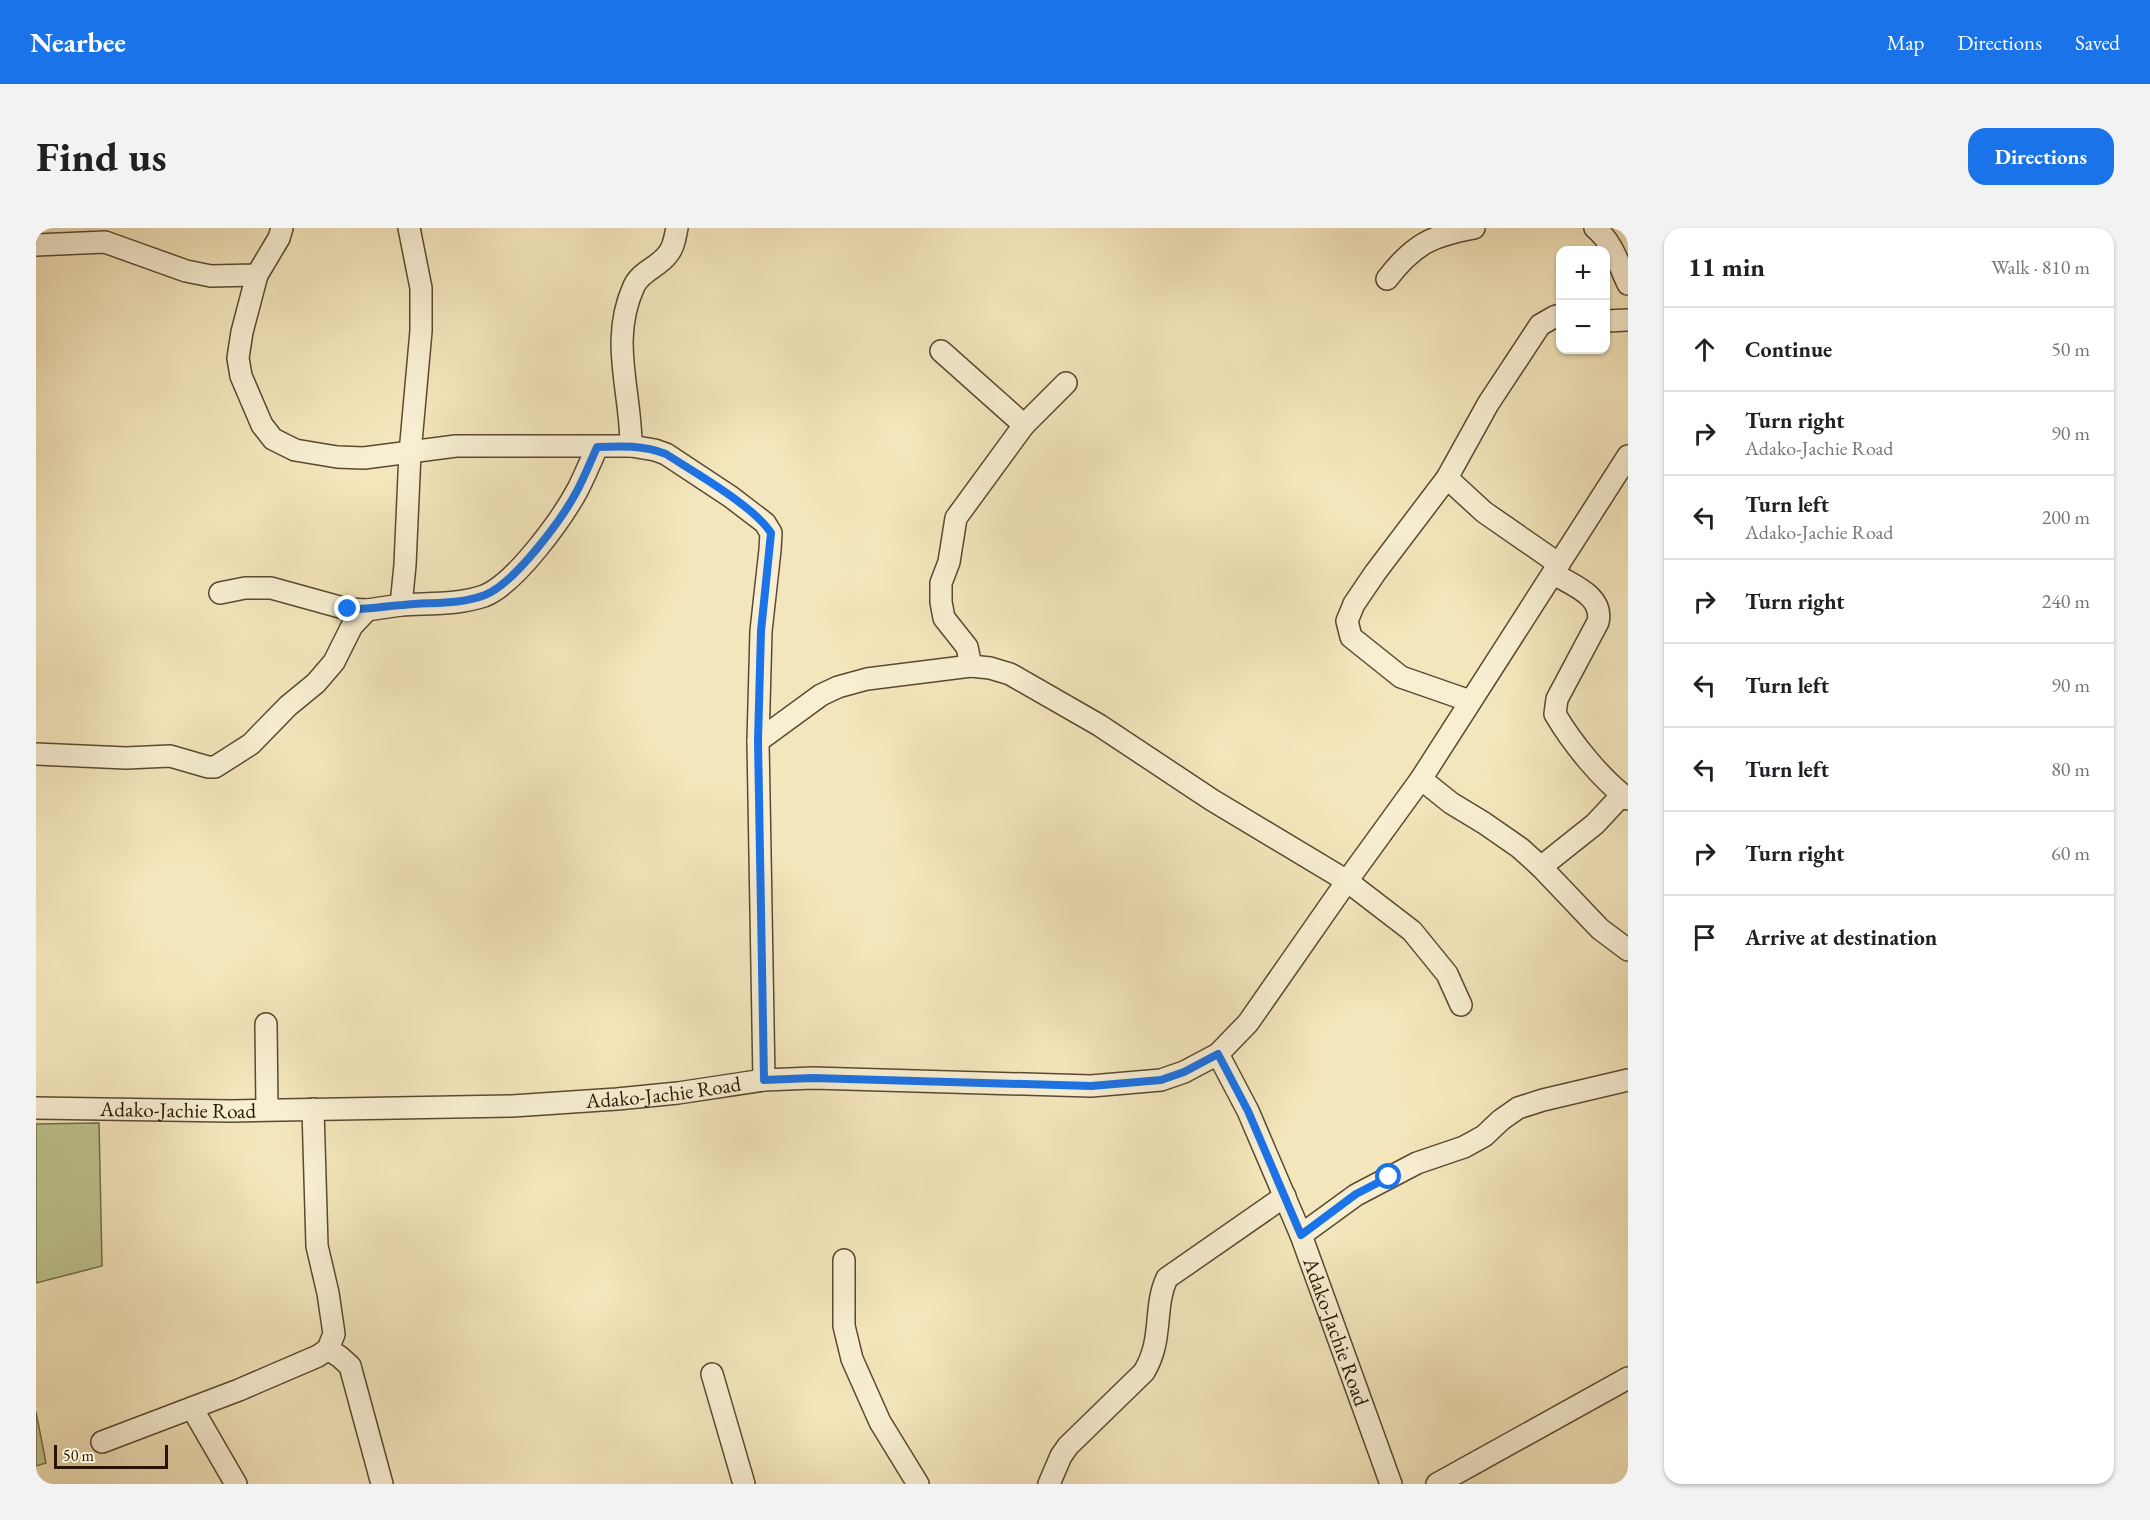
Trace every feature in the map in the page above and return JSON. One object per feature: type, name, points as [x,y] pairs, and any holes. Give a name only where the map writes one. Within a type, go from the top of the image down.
[{"type":"street","points":[[282,228],[279,238],[257,275],[242,332],[238,358],[249,399],[262,425],[273,439],[295,450],[337,457],[364,458],[456,446],[631,446],[655,450],[666,454],[731,497],[765,524],[771,533],[761,631],[758,741],[764,1080]]},
{"type":"street","points":[[401,605],[410,453],[421,332],[421,288],[409,228]]},
{"type":"street","points":[[631,446],[631,425],[621,351],[622,324],[635,284],[648,269],[668,256],[674,244],[677,228]]},
{"type":"street","points":[[1387,279],[1416,247],[1436,238],[1474,228]]},
{"type":"street","points":[[1595,228],[1602,233],[1615,255],[1628,284]]},
{"type":"street","points":[[36,245],[105,242],[186,272],[211,276],[257,275]]},
{"type":"street","points":[[1470,701],[1401,677],[1351,637],[1347,621],[1354,604],[1375,573],[1447,478],[1488,404],[1540,325],[1556,317]]},
{"type":"street","points":[[1610,321],[1628,320]]},
{"type":"street","points":[[941,351],[1024,425]]},
{"type":"street","points":[[970,666],[967,647],[944,618],[941,602],[941,583],[949,562],[956,518],[1024,425],[1066,383]]},
{"type":"street","points":[[220,593],[245,588],[271,588],[348,609],[367,610],[472,599],[494,591],[520,568],[562,516],[578,489],[597,447]]},
{"type":"street","points":[[1218,1054],[1248,1023],[1347,880],[1421,779],[1628,456]]},
{"type":"street","points":[[1447,478],[1484,512],[1591,597],[1600,613],[1598,622],[1557,699],[1555,714],[1599,771],[1625,797],[1541,867]]},
{"type":"street","points":[[36,754],[126,758],[170,756],[208,767],[215,766],[251,744],[288,706],[316,683],[334,662],[352,626],[367,610]]},
{"type":"street","points":[[758,741],[821,695],[838,687],[867,680],[970,666],[990,668],[1010,674],[1099,725],[1212,800],[1347,880],[1412,931],[1447,974],[1461,1005]]},
{"type":"street","points":[[1421,779],[1451,803],[1520,848],[1600,929],[1628,950]]},
{"type":"street","points":[[266,1024],[267,1109]]},
{"type":"street","name":"Adako-Jachie Road","points":[[36,1108],[231,1111],[512,1106],[678,1093],[764,1080],[813,1078],[1091,1086],[1161,1080],[1184,1072],[1218,1054],[1248,1111],[1301,1235],[1391,1484]]},
{"type":"street","points":[[1301,1235],[1356,1194],[1417,1163],[1464,1147],[1484,1136],[1518,1108],[1628,1080]]},
{"type":"street","points":[[102,1442],[192,1408],[318,1356],[328,1349],[334,1334],[328,1293],[317,1246],[313,1109]]},
{"type":"street","points":[[1049,1484],[1068,1446],[1144,1371],[1153,1357],[1162,1289],[1167,1278],[1285,1196]]},
{"type":"street","points":[[844,1260],[844,1326],[852,1359],[880,1422],[918,1484]]},
{"type":"street","points":[[328,1349],[350,1366],[382,1484]]},
{"type":"street","points":[[712,1374],[744,1484]]},
{"type":"street","points":[[1437,1484],[1628,1378]]},
{"type":"street","points":[[192,1408],[236,1484]]},
{"type":"green space","points":[[99,1123],[102,1266],[36,1283],[36,1124]]},
{"type":"green space","points":[[36,1412],[46,1463],[36,1466]]},
{"type":"route","points":[[348,609],[367,610],[401,605],[457,602],[494,591],[520,568],[562,516],[578,489],[597,447],[631,446],[666,454],[731,497],[765,524],[771,533],[761,631],[758,741],[764,1080],[813,1078],[926,1080],[1036,1086],[1134,1084],[1161,1080],[1184,1072],[1218,1054],[1248,1111],[1301,1235],[1356,1194],[1389,1177]]}]
